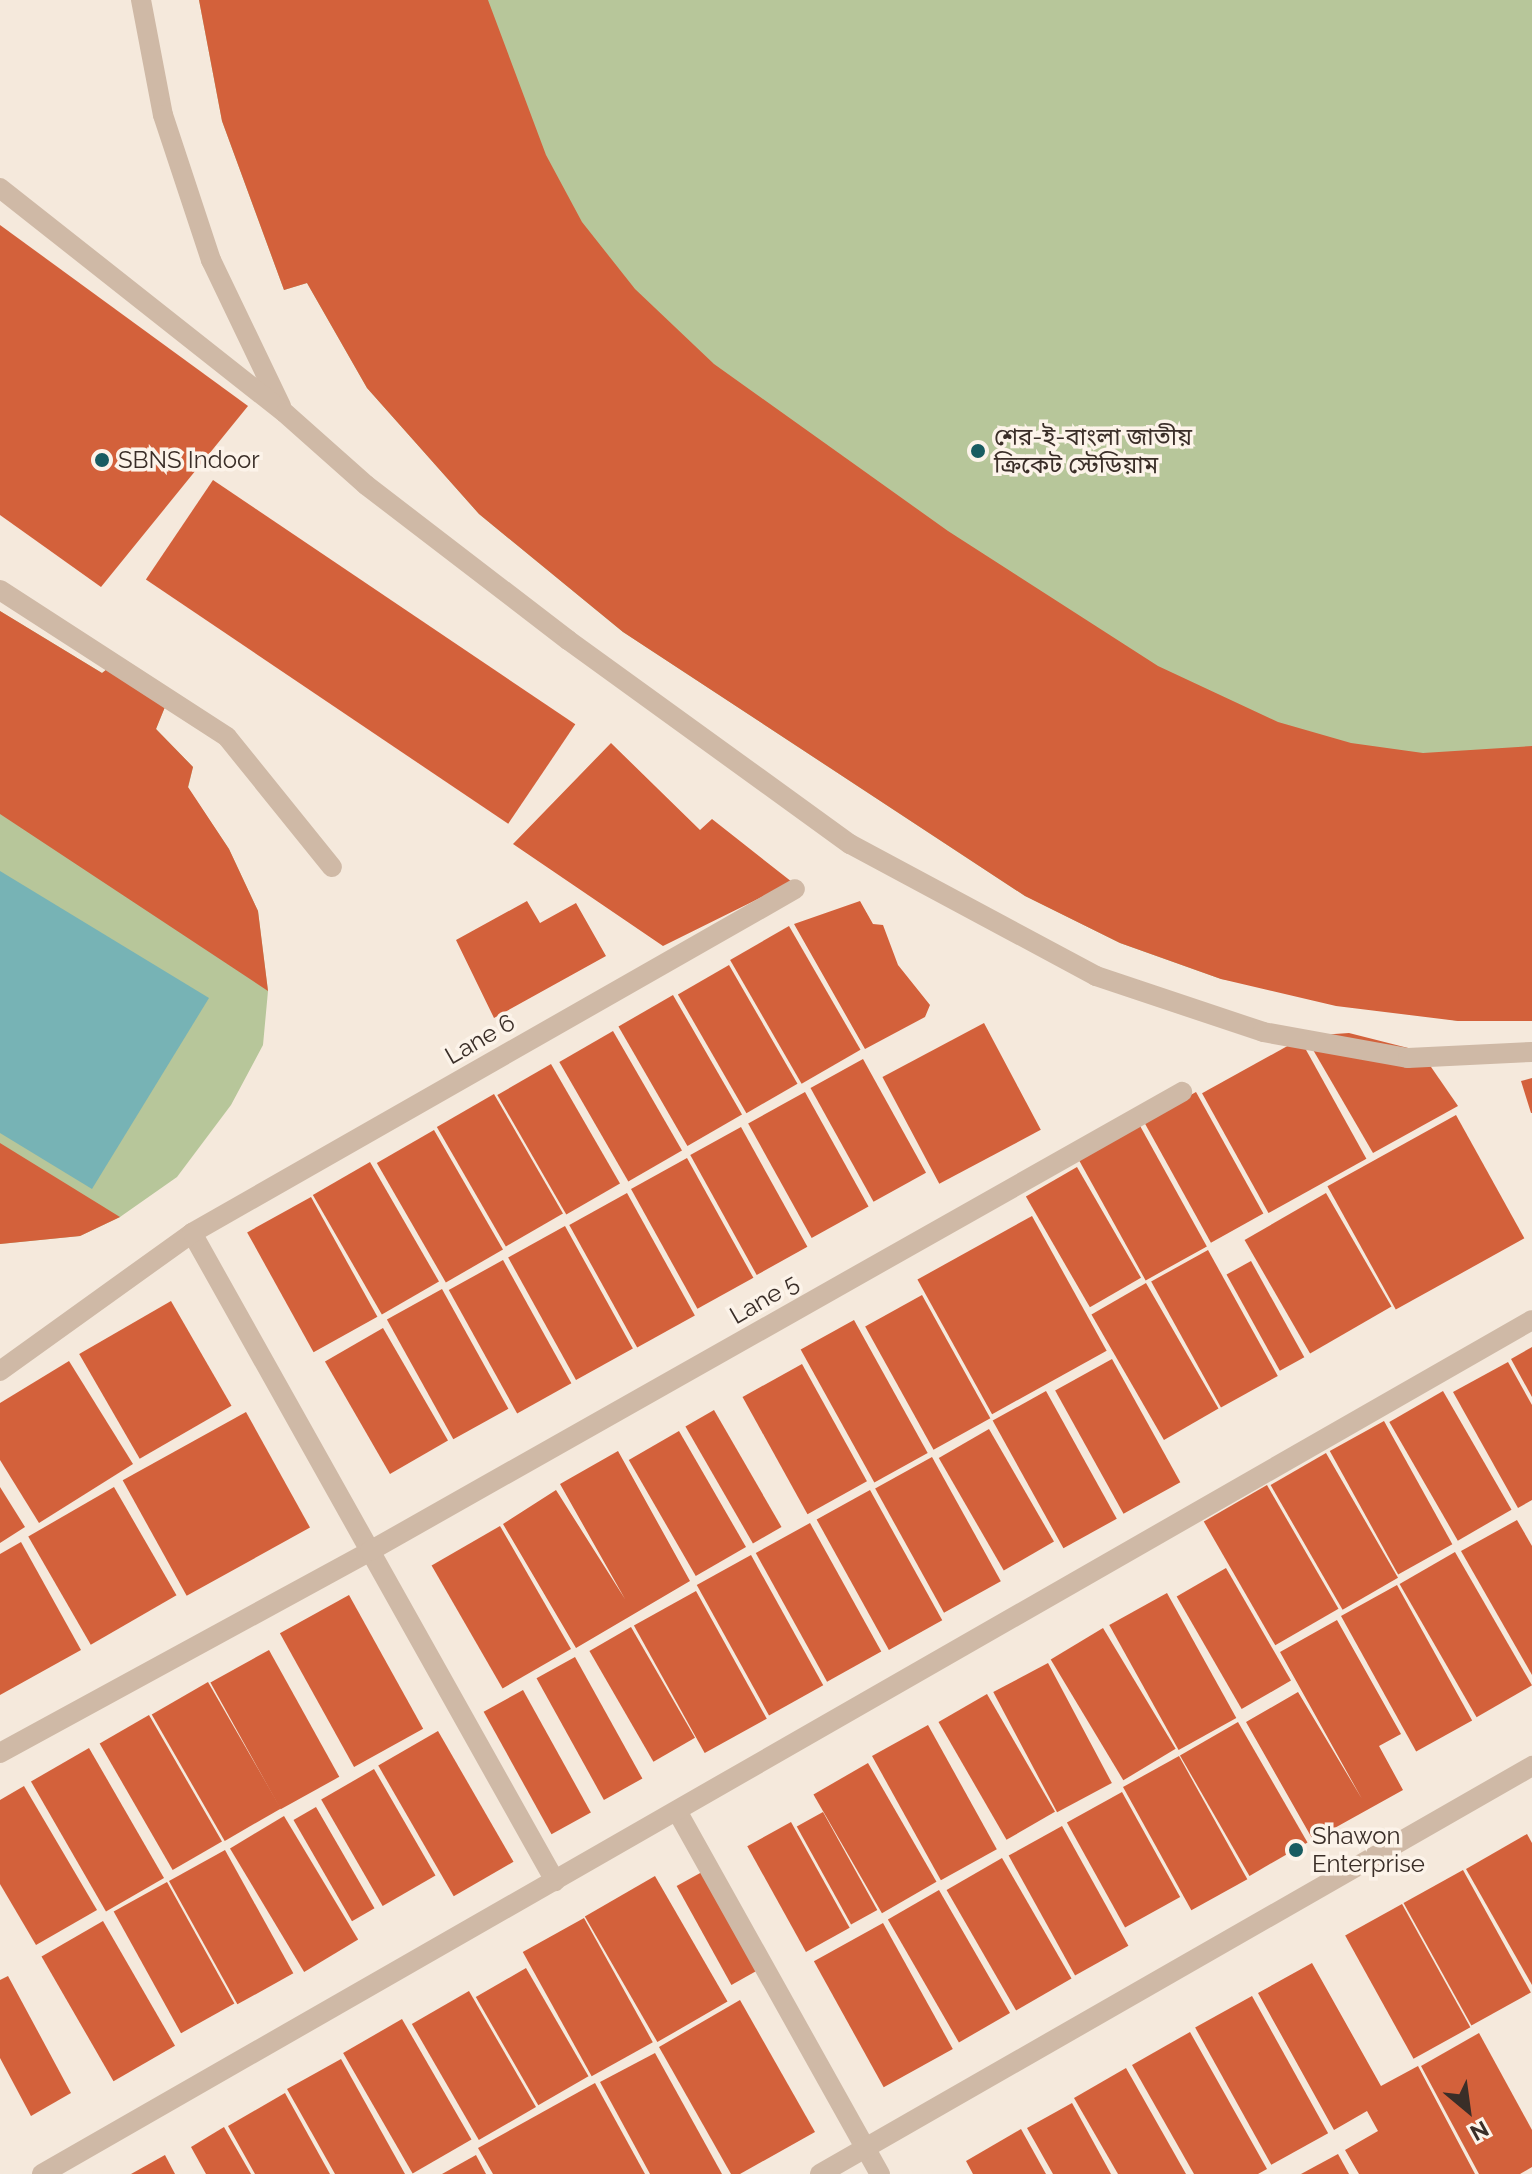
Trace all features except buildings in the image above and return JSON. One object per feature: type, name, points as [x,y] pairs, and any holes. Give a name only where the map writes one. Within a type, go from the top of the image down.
[{"type":"street","points":[[141,0],[163,115],[211,260],[285,413]]},
{"type":"street","points":[[0,188],[285,413],[366,485],[568,640],[850,844],[1096,976],[1263,1032],[1408,1058],[1532,1052]]},
{"type":"street","points":[[0,590],[227,737],[332,867]]},
{"type":"street","name":"Lane 6","points":[[0,1371],[192,1233],[795,889]]},
{"type":"street","name":"Lane 5","points":[[0,1753],[370,1551],[1182,1092]]},
{"type":"street","points":[[192,1233],[555,1881]]},
{"type":"street","points":[[42,2174],[1532,1320]]},
{"type":"street","points":[[820,2174],[1532,1766]]},
{"type":"street","points":[[677,1811],[880,2174]]},
{"type":"green space","name":"শের-ই-বাংলা জাতীয় ক্রিকেট স্টেডিয়াম","points":[[199,0],[1532,0],[1532,1021],[1458,1021],[1221,979],[1120,943],[1025,896],[623,632],[479,514],[367,388],[307,283],[284,290],[222,121]]},
{"type":"green space","points":[[0,611],[102,673],[111,666],[167,702],[156,729],[193,767],[188,788],[229,849],[258,911],[268,991],[263,1045],[231,1105],[177,1177],[120,1217],[80,1236],[0,1244]]},
{"type":"water","points":[[0,871],[209,998],[92,1189],[0,1133]]},
{"type":"place","name":"শের-ই-বাংলা জাতীয় ক্রিকেট স্টেডিয়াম","points":[[978,451]]},
{"type":"place","name":"SBNS Indoor","points":[[102,460]]},
{"type":"place","name":"Shawon Enterprise","points":[[1296,1850]]}]
